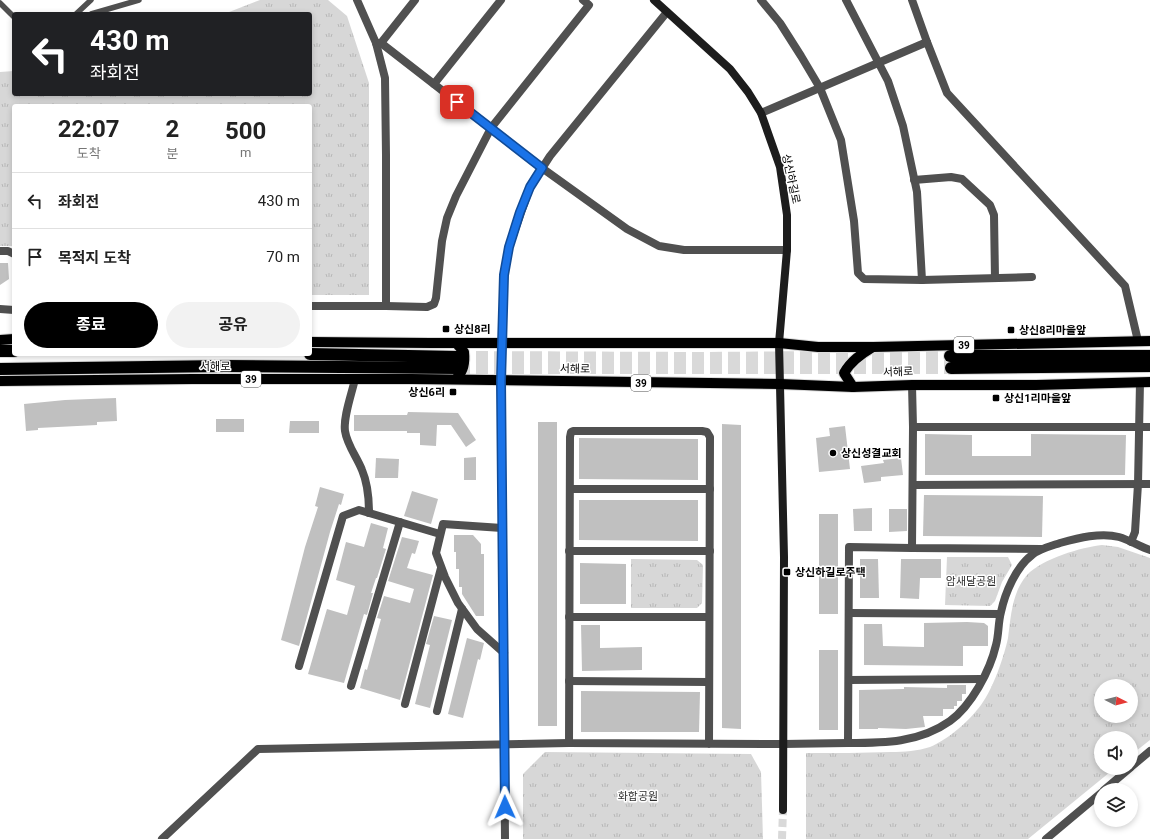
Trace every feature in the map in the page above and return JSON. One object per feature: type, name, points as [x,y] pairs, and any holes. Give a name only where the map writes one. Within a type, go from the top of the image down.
[{"type":"highway","points":[[0,351],[12,351]]},
{"type":"highway","name":"서해로","points":[[0,369],[458,362],[312,354]]},
{"type":"highway","name":"39","points":[[1150,356],[951,362],[1150,366]]},
{"type":"main road","points":[[0,340],[12,339]]},
{"type":"main road","name":"39","points":[[312,342],[779,343],[818,346],[873,347],[1150,341]]},
{"type":"main road","points":[[453,380],[461,373],[465,361],[464,352],[456,343]]},
{"type":"main road","points":[[853,387],[844,373],[850,364],[864,352],[873,347]]},
{"type":"main road","name":"서해로","points":[[0,381],[355,379],[780,384],[853,387],[1145,382]]},
{"type":"street","points":[[357,0],[378,43],[384,78],[386,155],[386,306]]},
{"type":"street","points":[[378,43],[415,0]]},
{"type":"street","points":[[434,84],[501,0]]},
{"type":"street","points":[[312,306],[427,307],[431,306],[436,301],[442,241],[447,218],[456,196],[491,128],[588,5],[583,0]]},
{"type":"street","name":"상신하길로","points":[[654,0],[730,69],[748,92],[761,113],[780,166],[787,215],[787,250],[779,343],[784,557],[783,810]]},
{"type":"street","points":[[762,0],[784,29],[820,88],[842,140],[854,221],[858,274],[864,279],[922,280],[1032,277]]},
{"type":"street","points":[[846,0],[879,62],[888,82],[903,126],[917,192],[922,280]]},
{"type":"street","points":[[912,0],[947,93],[1125,286],[1138,341]]},
{"type":"street","points":[[505,839],[501,381],[504,275],[509,247],[530,187],[550,156],[667,12]]},
{"type":"street","points":[[761,113],[927,42]]},
{"type":"street","points":[[378,43],[434,84],[542,168],[627,229],[659,246],[684,250],[787,250]]},
{"type":"street","points":[[914,180],[951,177],[962,179],[990,205],[994,215],[995,278]]},
{"type":"street","points":[[0,251],[8,251],[12,253]]},
{"type":"street","points":[[0,309],[12,310]]},
{"type":"street","points":[[355,379],[345,423],[345,431],[349,444],[367,484],[369,513]]},
{"type":"street","points":[[1131,542],[1134,532],[1138,484],[1140,427],[1145,382]]},
{"type":"street","points":[[912,385],[912,548]]},
{"type":"street","points":[[913,427],[1150,427]]},
{"type":"street","points":[[569,743],[570,434],[576,430],[704,431],[708,434],[710,440],[709,744]]},
{"type":"street","points":[[912,485],[1150,484]]},
{"type":"street","points":[[570,489],[710,489]]},
{"type":"street","points":[[299,666],[343,516],[359,510],[440,534]]},
{"type":"street","points":[[351,686],[400,522]]},
{"type":"street","points":[[502,528],[443,524],[436,553],[445,578],[462,609],[477,629],[504,653]]},
{"type":"street","points":[[162,839],[258,749],[569,743],[882,744],[917,738],[950,721],[963,709],[982,679],[988,669],[996,646],[1000,614],[1012,581],[1032,555],[1043,549],[1067,542],[1102,536],[1119,537],[1150,550]]},
{"type":"street","points":[[848,743],[849,547],[1043,549]]},
{"type":"street","points":[[569,551],[710,551]]},
{"type":"street","points":[[405,704],[441,568]]},
{"type":"street","points":[[437,711],[462,609]]},
{"type":"street","points":[[849,614],[1000,614]]},
{"type":"street","points":[[569,616],[709,617]]},
{"type":"street","points":[[849,680],[982,679]]},
{"type":"street","points":[[569,681],[709,682]]},
{"type":"street","points":[[1138,762],[1150,752]]},
{"type":"street","points":[[1113,783],[1122,775]]},
{"type":"street","points":[[1046,839],[1094,799]]},
{"type":"lane","points":[[78,12],[91,0]]},
{"type":"lane","points":[[98,12],[139,0]]},
{"type":"lane","points":[[0,3],[12,15]]},
{"type":"green space","points":[[260,0],[328,0],[347,16],[369,83],[369,295],[312,295],[312,104],[12,104],[12,246],[0,246],[0,72],[12,71],[12,96],[312,96],[312,12],[229,12]]},
{"type":"green space","points":[[1102,545],[1118,547],[1150,558],[1150,740],[1138,749],[1138,731],[1094,731],[1094,775],[1106,775],[1097,783],[1094,783],[1094,785],[1028,839],[806,839],[806,753],[870,753],[911,751],[930,747],[951,734],[965,723],[981,705],[998,673],[1008,638],[1011,613],[1015,597],[1022,582],[1027,575],[1042,564],[1073,551]]},
{"type":"green space","name":"암새달공원","points":[[947,557],[1008,557],[1012,565],[1002,582],[995,601],[990,606],[945,605]]},
{"type":"green space","points":[[631,559],[697,560],[703,565],[702,603],[697,608],[631,608]]},
{"type":"green space","name":"화합공원","points":[[545,752],[751,754],[761,772],[763,839],[523,839],[523,774]]},
{"type":"building","points":[[0,263],[8,263],[9,279],[0,285]]},
{"type":"building","points":[[116,398],[117,421],[97,422],[97,425],[38,428],[38,430],[26,431],[24,404],[65,400]]},
{"type":"building","points":[[408,412],[458,413],[476,440],[466,447],[451,425],[437,425],[436,446],[420,445],[420,433],[407,433],[407,431],[354,431],[354,415],[407,415]]},
{"type":"building","points":[[216,419],[244,419],[244,432],[216,432]]},
{"type":"building","points":[[290,421],[319,421],[319,433],[289,433]]},
{"type":"building","points":[[538,422],[557,422],[557,726],[538,726]]},
{"type":"building","points":[[722,424],[741,425],[741,729],[722,728]]},
{"type":"building","name":"상신성결교회","points":[[845,426],[850,469],[819,472],[816,438],[830,436],[829,428]]},
{"type":"building","points":[[925,434],[972,435],[972,456],[1031,456],[1031,434],[1126,435],[1125,475],[925,475]]},
{"type":"building","points":[[579,438],[698,439],[698,480],[579,479]]},
{"type":"building","points":[[476,457],[476,480],[464,480],[464,458]]},
{"type":"building","points":[[376,458],[399,459],[398,478],[375,478]]},
{"type":"building","points":[[901,458],[903,475],[881,477],[881,481],[864,483],[861,466],[884,463],[883,460]]},
{"type":"building","points":[[320,487],[344,494],[341,505],[339,504],[330,532],[299,646],[281,640],[305,547],[318,507],[315,506]]},
{"type":"building","points":[[412,491],[438,499],[431,524],[404,516]]},
{"type":"building","points":[[924,495],[1043,496],[1042,537],[923,536]]},
{"type":"building","points":[[579,500],[698,500],[698,541],[579,540]]},
{"type":"building","points":[[872,508],[872,531],[854,531],[853,509]]},
{"type":"building","points":[[889,509],[907,509],[907,531],[889,532]]},
{"type":"building","points":[[819,514],[838,514],[838,614],[819,614]]},
{"type":"building","points":[[371,523],[388,528],[383,548],[386,549],[371,593],[373,593],[367,615],[364,614],[344,683],[308,674],[327,609],[347,615],[355,586],[336,580],[346,542],[364,547]]},
{"type":"building","points":[[454,535],[473,535],[481,544],[481,554],[484,554],[484,616],[476,616],[462,594],[462,587],[459,587],[459,569],[456,569]]},
{"type":"building","points":[[402,537],[419,541],[415,554],[412,553],[407,568],[433,575],[400,700],[360,688],[365,669],[367,670],[381,619],[377,618],[384,596],[410,603],[414,589],[388,581]]},
{"type":"building","points":[[860,559],[878,559],[879,598],[860,598]]},
{"type":"building","points":[[901,559],[941,559],[941,578],[920,578],[919,599],[900,598]]},
{"type":"building","points":[[580,563],[626,564],[626,604],[580,604]]},
{"type":"building","points":[[434,616],[452,620],[430,708],[415,704],[430,645],[426,644]]},
{"type":"building","points":[[924,623],[984,623],[988,626],[988,646],[963,646],[963,666],[864,665],[864,624],[882,624],[883,646],[924,647]]},
{"type":"building","points":[[581,625],[600,625],[600,648],[642,647],[642,670],[582,671]]},
{"type":"building","points":[[467,638],[484,643],[480,660],[478,659],[463,718],[448,714]]},
{"type":"building","points":[[819,650],[838,650],[838,730],[819,730]]},
{"type":"building","points":[[947,685],[966,685],[966,694],[962,694],[962,701],[957,701],[957,706],[954,706],[954,709],[943,709],[943,716],[923,716],[925,727],[906,729],[859,729],[859,690],[904,689],[904,687],[947,688]]},
{"type":"building","points":[[581,691],[700,692],[699,732],[581,732]]},
{"type":"tunnel","points":[[458,357],[699,358],[950,356]]},
{"type":"tunnel","points":[[458,368],[951,368]]},
{"type":"tunnel","points":[[782,839],[783,810]]},
{"type":"place","name":"상신8리","points":[[446,329]]},
{"type":"place","name":"상신8리마을앞","points":[[1011,330]]},
{"type":"place","name":"상신6리","points":[[453,392]]},
{"type":"place","name":"상신1리마을앞","points":[[996,398]]},
{"type":"place","name":"상신성결교회","points":[[833,453]]},
{"type":"place","name":"상신하길로주택","points":[[787,572]]},
{"type":"route","points":[[457,102],[542,168],[530,187],[520,212],[509,247],[504,275],[501,381],[505,807]]}]
